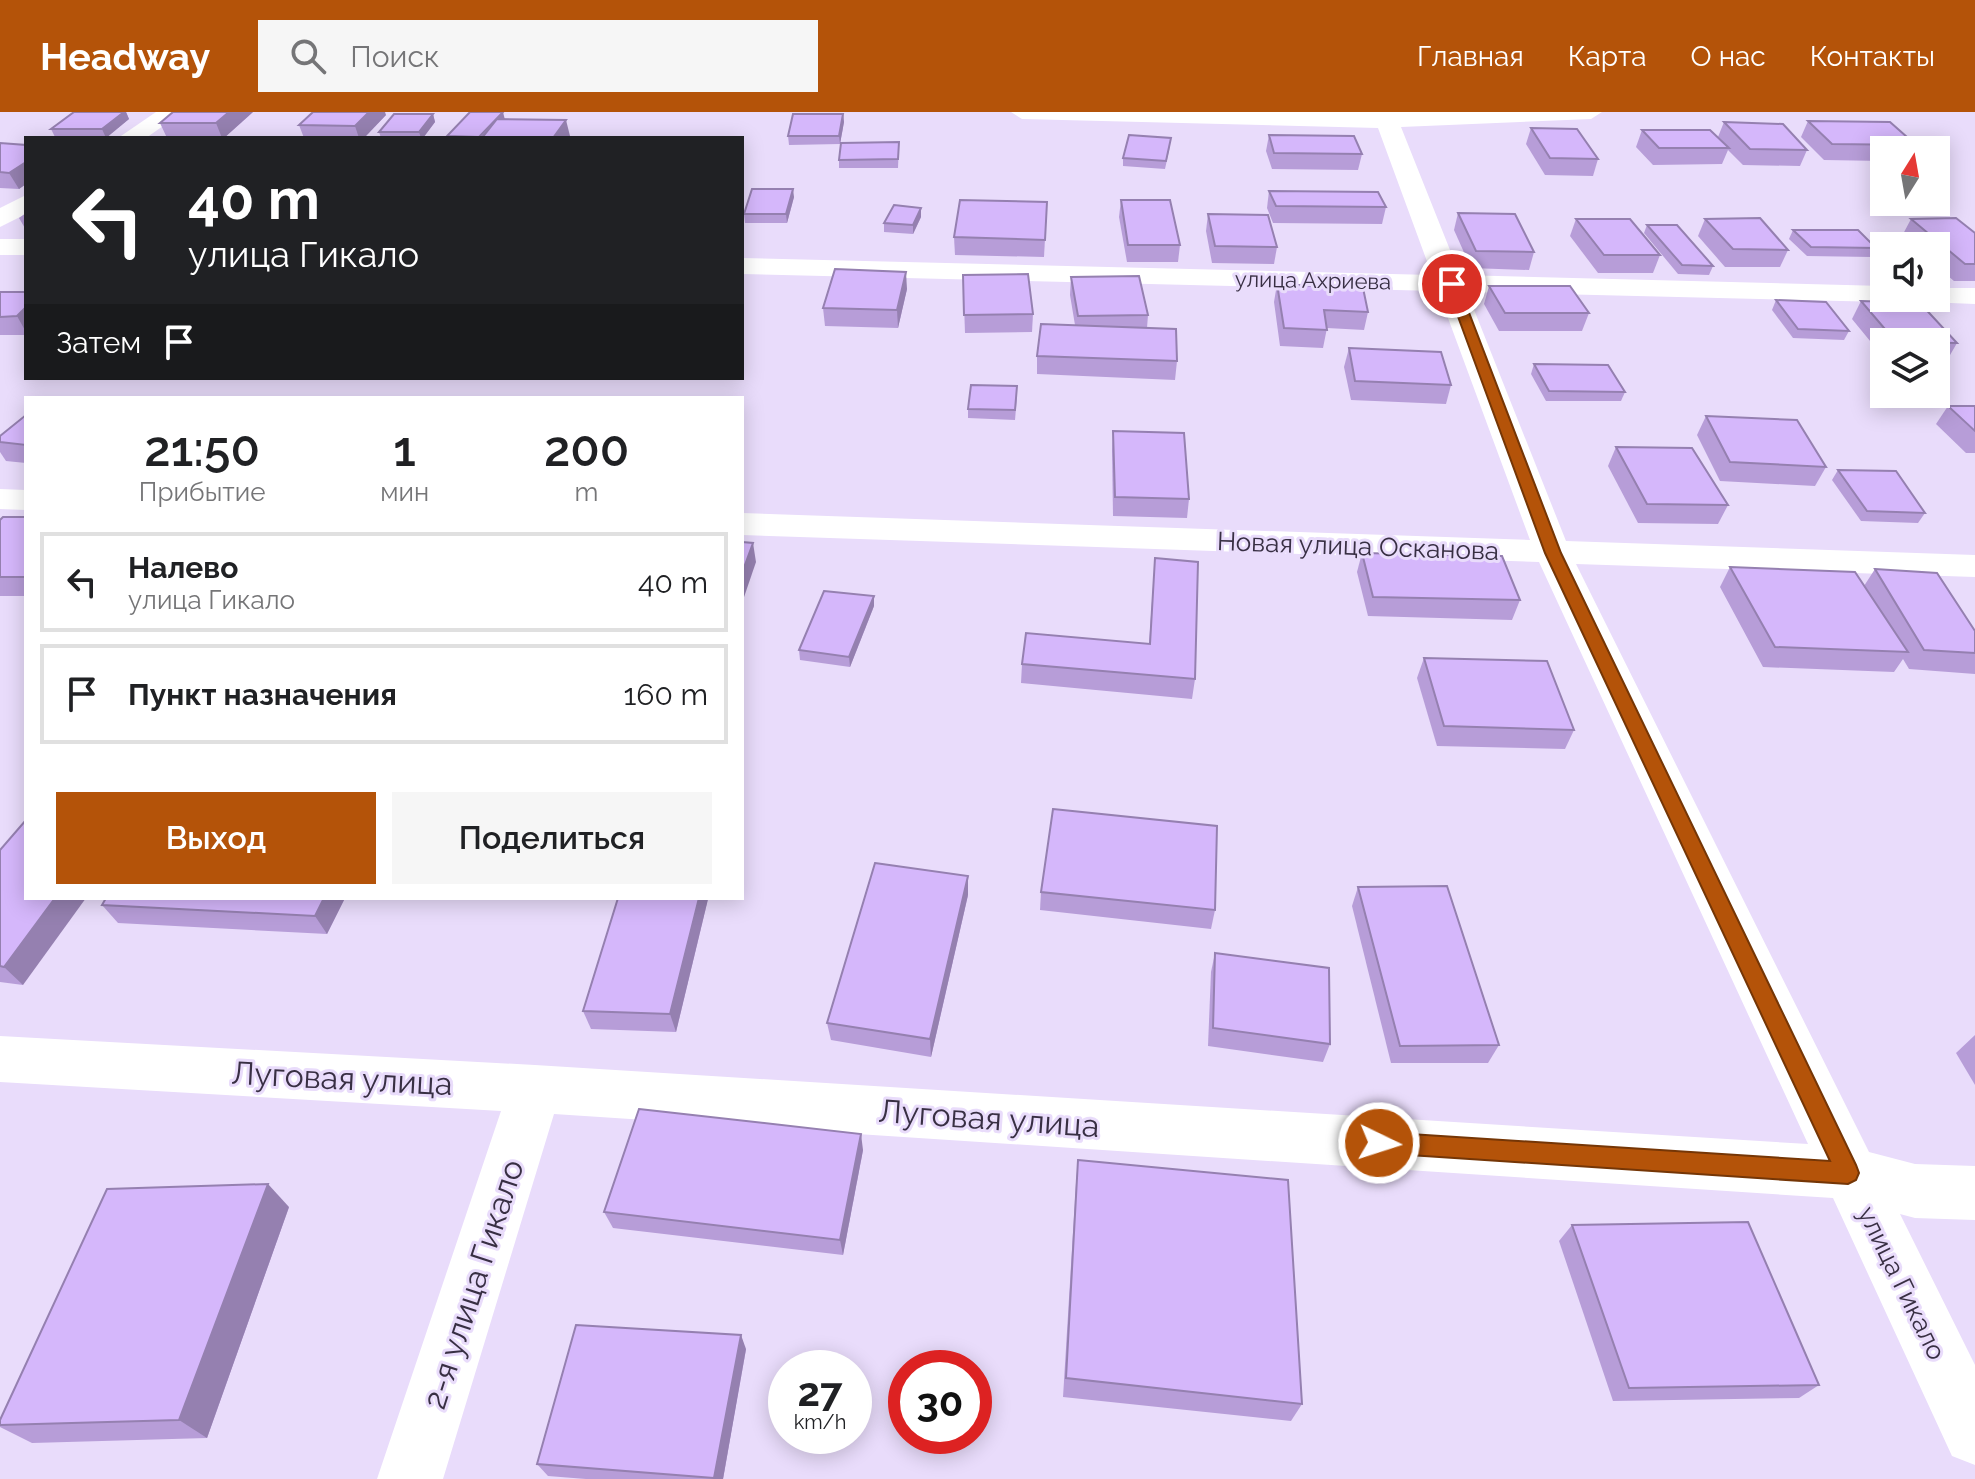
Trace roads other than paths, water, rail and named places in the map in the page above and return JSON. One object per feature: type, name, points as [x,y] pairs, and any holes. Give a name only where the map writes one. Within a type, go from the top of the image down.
[{"type":"street","points":[[133,136],[172,112]]},
{"type":"street","points":[[1022,112],[1387,121],[1591,112]]},
{"type":"street","name":"улица Гикало","points":[[1387,121],[1553,553],[1975,1433]]},
{"type":"street","points":[[0,219],[24,204]]},
{"type":"street","points":[[0,247],[24,247]]},
{"type":"street","name":"улица Ахриева","points":[[744,266],[1870,294]]},
{"type":"street","points":[[1950,296],[1975,296]]},
{"type":"street","points":[[0,499],[24,500]]},
{"type":"street","name":"Новая улица Осканова","points":[[744,524],[1975,566]]},
{"type":"street","name":"Луговая улица","points":[[0,1059],[535,1089],[1848,1173],[1915,1191],[1975,1193]]},
{"type":"street","name":"2-я улица Гикало","points":[[410,1479],[535,1089]]}]
